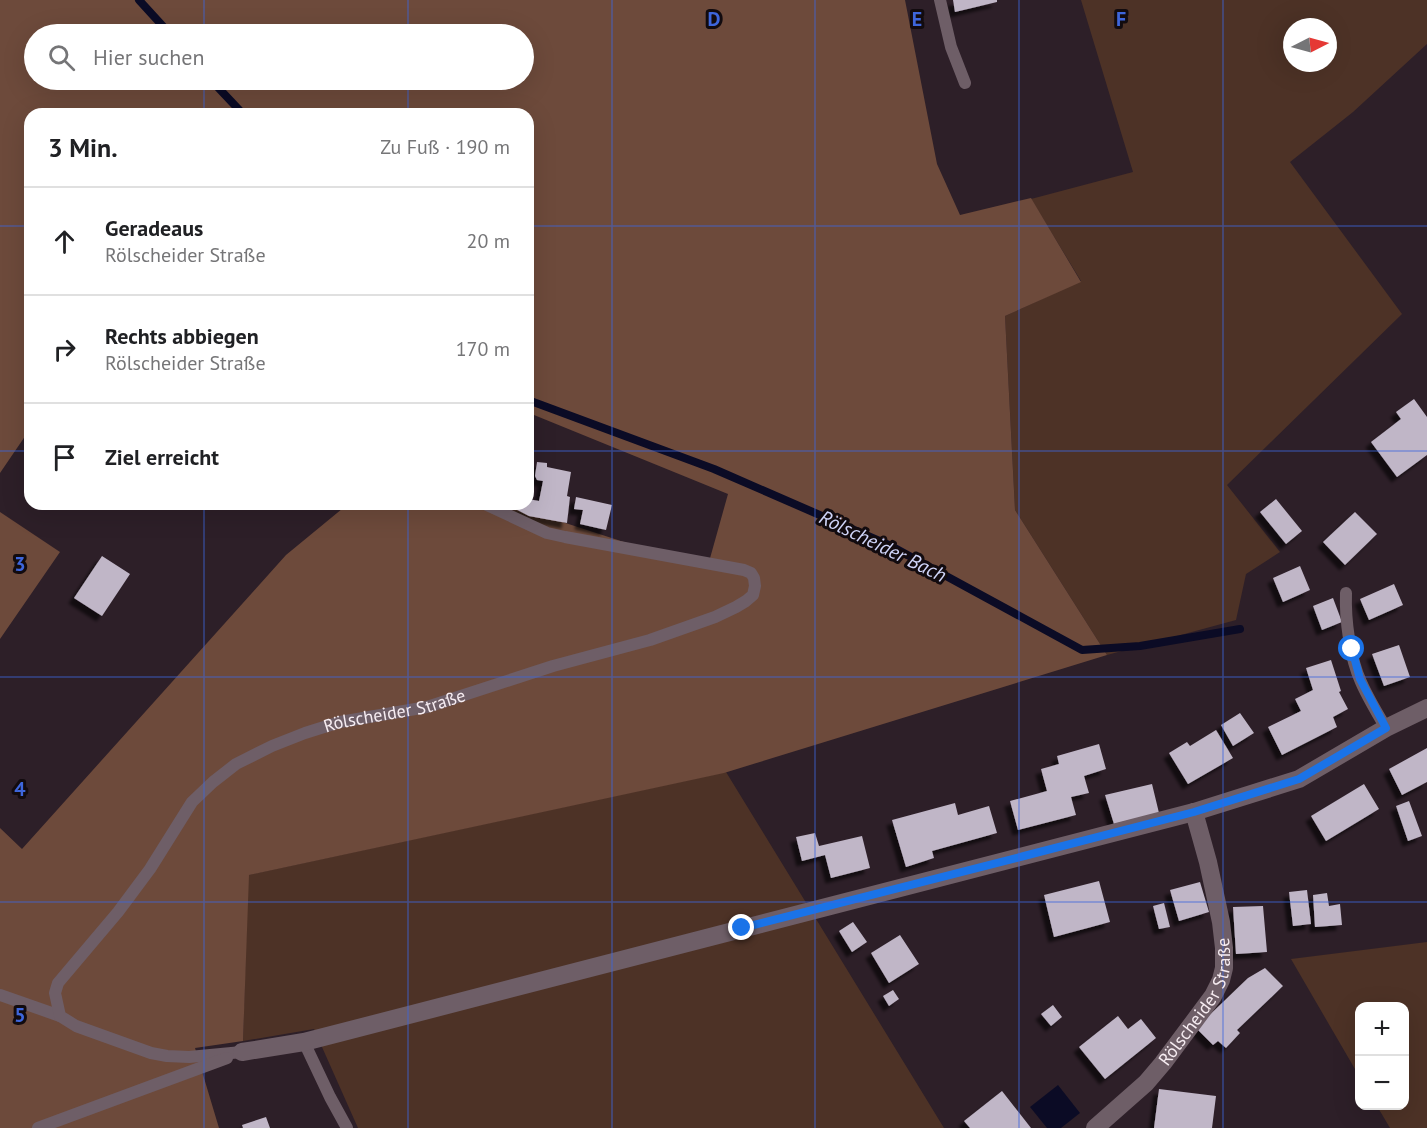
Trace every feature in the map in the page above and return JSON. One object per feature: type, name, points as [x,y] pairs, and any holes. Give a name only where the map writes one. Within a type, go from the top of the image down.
[{"type":"street","points":[[242,1053],[304,1042],[1194,812],[1299,779],[1386,728],[1427,708]]},
{"type":"street","name":"Rölscheider Straße","points":[[1095,1128],[1146,1083],[1213,996],[1221,980],[1224,968],[1221,922],[1194,812]]},
{"type":"lane","points":[[940,0],[951,47],[965,82]]},
{"type":"lane","name":"Rölscheider Straße","points":[[60,1016],[55,993],[58,983],[118,912],[150,869],[192,802],[236,765],[272,746],[339,722],[427,706],[576,659],[651,640],[715,617],[736,607],[753,595],[754,578],[751,573],[744,570],[547,533],[498,510]]},
{"type":"lane","points":[[1346,593],[1346,621],[1360,679],[1386,728]]},
{"type":"lane","points":[[0,995],[60,1016],[76,1026],[151,1053],[189,1057],[242,1053]]},
{"type":"lane","points":[[304,1042],[347,1128]]},
{"type":"lane","points":[[38,1128],[242,1053]]},
{"type":"shaded area","points":[[0,0],[905,0],[937,164],[960,215],[1031,198],[1081,282],[1005,316],[1015,510],[1107,655],[724,773],[249,875],[243,1041],[195,1048],[219,1128],[0,1128],[0,828],[22,849],[286,555],[341,510],[525,510],[707,569],[728,494],[534,415],[534,108],[24,108],[24,438],[0,473]]},
{"type":"shaded area","points":[[1081,0],[1427,0],[1427,44],[1353,112],[1290,162],[1402,314],[1227,485],[1280,552],[1246,574],[1236,620],[1107,655],[1015,510],[1005,316],[1081,281],[1031,199],[1133,172]]},
{"type":"shaded area","points":[[0,512],[60,552],[0,639]]},
{"type":"shaded area","points":[[726,772],[944,1128],[358,1128],[314,1029],[243,1041],[248,875]]},
{"type":"shaded area","points":[[1427,942],[1427,1128],[1390,1128],[1379,1110],[1409,1110],[1409,1002],[1355,1002],[1355,1069],[1291,959]]},
{"type":"water","points":[[1058,1085],[1080,1113],[1061,1128],[1047,1128],[1030,1107]]},
{"type":"building","points":[[953,0],[997,0],[997,2],[955,12]]},
{"type":"building","points":[[1414,399],[1427,417],[1427,455],[1397,477],[1371,442],[1401,419],[1396,412]]},
{"type":"building","points":[[537,462],[547,463],[547,467],[571,472],[567,496],[570,497],[567,523],[529,516],[518,510],[534,510],[534,500],[539,501],[543,481],[537,480],[535,476]]},
{"type":"building","points":[[576,497],[612,505],[606,530],[580,524],[583,510],[574,509]]},
{"type":"building","points":[[1276,499],[1302,531],[1286,544],[1260,512]]},
{"type":"building","points":[[1355,512],[1377,534],[1345,565],[1323,542]]},
{"type":"building","points":[[102,556],[130,574],[102,616],[74,598]]},
{"type":"building","points":[[1300,566],[1310,590],[1283,602],[1273,578]]},
{"type":"building","points":[[1394,584],[1403,605],[1369,620],[1360,599]]},
{"type":"building","points":[[1333,598],[1342,622],[1322,630],[1313,606]]},
{"type":"building","points":[[1399,645],[1410,677],[1384,686],[1372,654]]},
{"type":"building","points":[[1331,660],[1341,691],[1339,692],[1348,709],[1333,717],[1337,727],[1282,755],[1268,727],[1301,711],[1295,699],[1313,690],[1306,668]]},
{"type":"building","points":[[1240,713],[1254,733],[1233,746],[1221,725]]},
{"type":"building","points":[[1216,730],[1233,758],[1188,784],[1169,753],[1187,742],[1190,746]]},
{"type":"building","points":[[1099,744],[1106,769],[1084,776],[1089,793],[1071,797],[1076,815],[1018,830],[1010,801],[1047,791],[1041,769],[1059,764],[1057,756]]},
{"type":"building","points":[[1427,748],[1427,782],[1402,795],[1389,769]]},
{"type":"building","points":[[1152,784],[1159,813],[1114,824],[1105,795]]},
{"type":"building","points":[[1364,784],[1379,809],[1326,841],[1311,816]]},
{"type":"building","points":[[1409,801],[1422,836],[1408,841],[1396,806]]},
{"type":"building","points":[[955,803],[958,815],[989,806],[997,833],[932,851],[934,858],[906,867],[892,820]]},
{"type":"building","points":[[815,833],[819,846],[862,836],[870,868],[831,878],[825,855],[802,861],[796,837]]},
{"type":"building","points":[[1099,881],[1110,922],[1054,937],[1044,895]]},
{"type":"building","points":[[1200,882],[1209,912],[1179,921],[1170,890]]},
{"type":"building","points":[[1307,890],[1311,924],[1293,926],[1289,892]]},
{"type":"building","points":[[1327,893],[1329,906],[1340,904],[1342,925],[1315,927],[1313,895]]},
{"type":"building","points":[[1164,903],[1170,927],[1159,929],[1153,906]]},
{"type":"building","points":[[1263,906],[1267,952],[1236,954],[1233,907]]},
{"type":"building","points":[[853,922],[867,942],[852,952],[839,931]]},
{"type":"building","points":[[900,935],[919,964],[889,983],[871,953]]},
{"type":"building","points":[[1265,968],[1283,986],[1237,1030],[1240,1033],[1226,1048],[1218,1041],[1213,1045],[1196,1028],[1248,978]]},
{"type":"building","points":[[893,990],[899,999],[889,1006],[883,996]]},
{"type":"building","points":[[1053,1005],[1062,1017],[1051,1026],[1041,1014]]},
{"type":"building","points":[[1118,1016],[1128,1029],[1141,1019],[1156,1038],[1105,1079],[1079,1047]]},
{"type":"building","points":[[1159,1089],[1216,1096],[1212,1128],[1154,1128]]},
{"type":"building","points":[[1002,1091],[1031,1128],[970,1128],[964,1121]]},
{"type":"building","points":[[266,1117],[270,1128],[243,1128],[242,1125]]},
{"type":"waterway","name":"Rölscheider Bach","points":[[139,0],[161,24]]},
{"type":"waterway","name":"Rölscheider Bach","points":[[220,90],[237,108]]},
{"type":"waterway","name":"Rölscheider Bach","points":[[534,402],[714,469],[891,546],[1082,650],[1140,646],[1240,629]]},
{"type":"route","points":[[742,928],[1194,812],[1299,779],[1386,728],[1360,679],[1352,649]]}]
